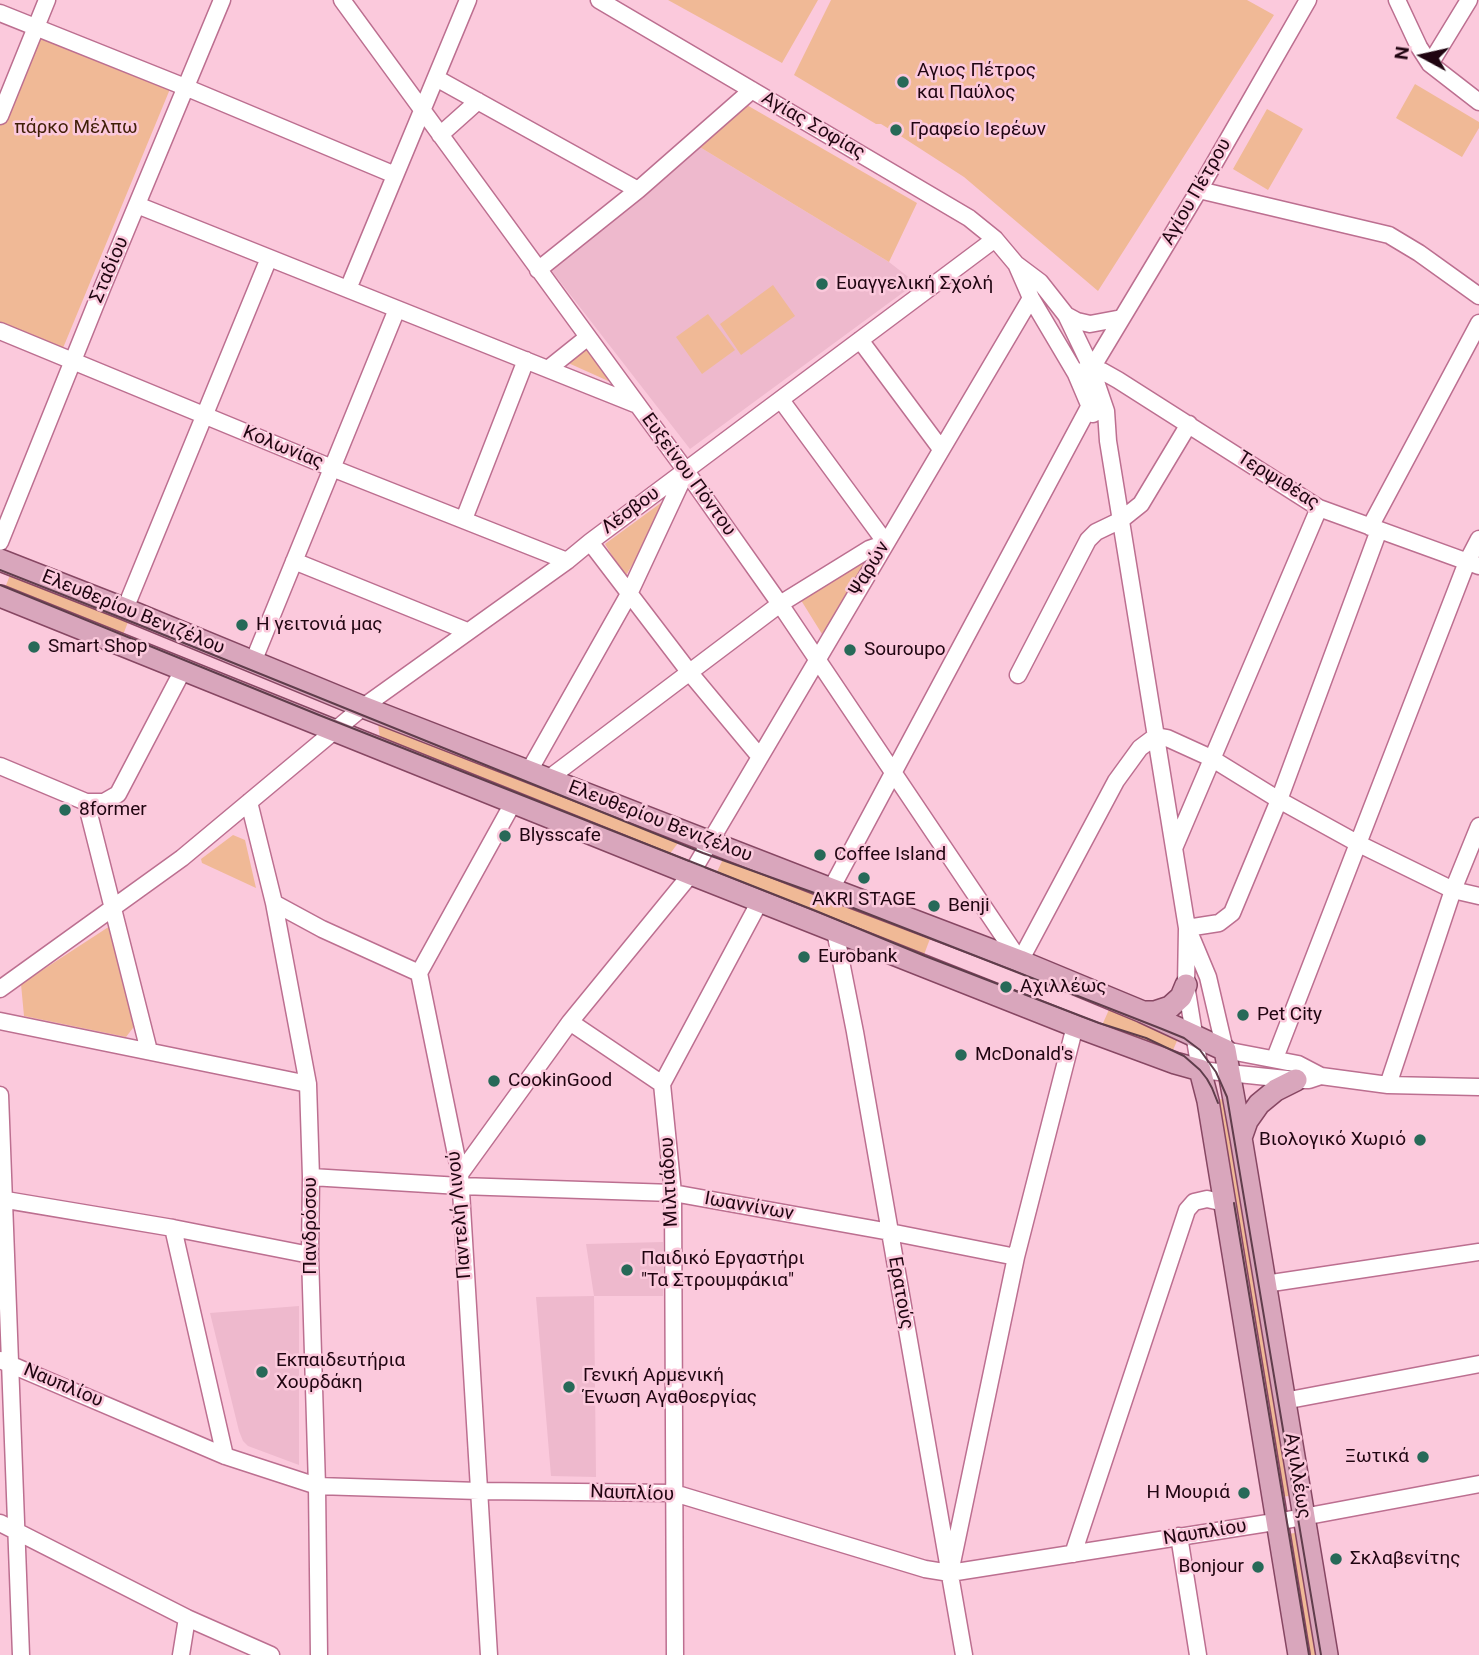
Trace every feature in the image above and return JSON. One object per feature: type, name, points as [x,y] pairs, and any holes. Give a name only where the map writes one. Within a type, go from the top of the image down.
[{"type":"main road","name":"Ελευθερίου Βενιζέλου","points":[[0,560],[363,707],[1020,961],[1143,1012],[1225,1050]]},
{"type":"main road","name":"Ελευθερίου Βενιζέλου","points":[[0,596],[1075,1026],[1200,1070]]},
{"type":"main road","points":[[1143,1012],[1155,1012],[1170,1007],[1181,997],[1186,985]]},
{"type":"main road","name":"Αχιλλέως","points":[[1225,1050],[1327,1655]]},
{"type":"main road","name":"Αχιλλέως","points":[[1200,1070],[1208,1101],[1299,1655]]},
{"type":"main road","points":[[1241,1138],[1247,1121],[1259,1104],[1276,1090],[1296,1080]]},
{"type":"street","points":[[0,116],[47,0]]},
{"type":"street","name":"Σταδίου","points":[[0,542],[222,0]]},
{"type":"street","name":"Ευξείνου Πόντου","points":[[342,0],[780,604],[1020,961]]},
{"type":"street","points":[[348,289],[468,0]]},
{"type":"street","name":"Αγίας Σοφίας","points":[[599,0],[977,223],[1016,264],[1040,282],[1066,315],[1084,370]]},
{"type":"street","name":"Αγίου Πέτρου","points":[[1084,370],[1122,318],[1308,0]]},
{"type":"street","points":[[1397,0],[1430,64],[1479,102]]},
{"type":"street","points":[[1430,64],[1469,0]]},
{"type":"street","points":[[0,13],[395,174]]},
{"type":"street","points":[[436,78],[638,190]]},
{"type":"street","points":[[538,270],[638,190],[752,90]]},
{"type":"street","points":[[440,135],[478,101]]},
{"type":"street","points":[[1199,190],[1389,235],[1479,296]]},
{"type":"street","points":[[137,205],[637,404]]},
{"type":"street","name":"Λέσβου","points":[[0,989],[182,858],[363,707],[567,561],[995,239]]},
{"type":"street","points":[[125,609],[269,258]]},
{"type":"street","name":"Αγίας Σοφίας","points":[[1016,264],[1031,298],[1084,370]]},
{"type":"street","name":"Ψαρών","points":[[460,1180],[570,1022],[691,874],[1031,298]]},
{"type":"street","points":[[253,662],[397,309]]},
{"type":"street","points":[[1066,315],[1090,324],[1122,318]]},
{"type":"street","points":[[1187,929],[1219,923],[1232,913],[1279,800],[1374,528],[1479,323]]},
{"type":"street","name":"Κολωνίας","points":[[0,331],[332,468],[567,561]]},
{"type":"street","points":[[548,369],[588,337]]},
{"type":"street","points":[[860,340],[942,449]]},
{"type":"street","points":[[464,519],[526,360]]},
{"type":"street","name":"Αχιλλέως","points":[[1084,370],[1088,407],[1108,441]]},
{"type":"street","name":"Αχιλλέως","points":[[1084,370],[1106,411],[1108,441],[1187,929],[1186,985],[1200,1070]]},
{"type":"street","name":"Τερψιθέας","points":[[1084,370],[1102,371],[1118,380],[1319,508],[1473,564]]},
{"type":"street","points":[[538,775],[690,673],[780,604],[869,549],[886,543],[781,400]]},
{"type":"street","points":[[831,889],[1088,407]]},
{"type":"street","points":[[1017,675],[1088,540],[1096,532],[1121,520],[1141,503],[1188,424]]},
{"type":"street","points":[[538,775],[629,594],[686,471]]},
{"type":"street","points":[[1174,848],[1319,508]]},
{"type":"street","points":[[1275,1058],[1357,843],[1473,564],[1479,538]]},
{"type":"street","points":[[590,542],[690,673],[760,757]]},
{"type":"street","points":[[294,561],[467,631]]},
{"type":"street","points":[[0,766],[86,802],[104,802],[118,794],[183,670]]},
{"type":"street","points":[[1020,961],[1116,782],[1140,748],[1156,736],[1167,738],[1212,758],[1279,800],[1357,843],[1453,890],[1479,896]]},
{"type":"street","points":[[86,802],[149,1051]]},
{"type":"street","name":"Πανδρόσου","points":[[249,802],[274,903],[308,1084],[319,1655]]},
{"type":"street","points":[[274,903],[322,929],[419,973],[513,803]]},
{"type":"street","points":[[1388,1085],[1453,890],[1479,827]]},
{"type":"street","points":[[570,1022],[662,1084],[760,901]]},
{"type":"street","name":"Αχιλλέως","points":[[1187,929],[1208,977],[1225,1050]]},
{"type":"street","name":"Ερατούς","points":[[835,931],[964,1655]]},
{"type":"street","name":"Παντελή Λινού","points":[[419,973],[460,1180],[489,1655]]},
{"type":"street","points":[[0,1021],[308,1084]]},
{"type":"street","points":[[950,1573],[1016,1257],[1075,1026]]},
{"type":"street","name":"Ελευθερίου Βενιζέλου","points":[[1225,1050],[1298,1064],[1321,1076],[1388,1085],[1479,1087]]},
{"type":"street","name":"Ελευθερίου Βενιζέλου","points":[[1200,1070],[1296,1080],[1321,1076]]},
{"type":"street","name":"Μιλτιάδου","points":[[662,1084],[673,1194],[675,1655]]},
{"type":"street","points":[[0,1095],[5,1362],[21,1655]]},
{"type":"street","name":"Ιωαννίνων","points":[[311,1177],[460,1180],[673,1194],[1016,1257]]},
{"type":"street","points":[[2,1199],[310,1255]]},
{"type":"street","points":[[1073,1554],[1187,1210],[1194,1202],[1207,1199],[1225,1203]]},
{"type":"street","points":[[173,1228],[225,1456]]},
{"type":"street","points":[[1265,1284],[1479,1252]]},
{"type":"street","name":"Ναυπλίου","points":[[5,1362],[225,1456],[317,1486],[674,1493],[925,1569],[950,1573],[1277,1522],[1479,1484]]},
{"type":"street","points":[[1284,1401],[1479,1364]]},
{"type":"street","points":[[0,1523],[187,1618],[271,1655]]},
{"type":"street","points":[[1179,1536],[1198,1655]]},
{"type":"street","points":[[181,1655],[187,1618]]},
{"type":"shaded area","points":[[698,146],[889,262],[916,283],[690,449],[551,270]]},
{"type":"shaded area","name":"Παιδικό Εργαστήρι \"Τα Στρουμφάκια\"","points":[[663,1242],[663,1296],[594,1296],[586,1244]]},
{"type":"shaded area","name":"Γενική Αρμενική Ένωση Αγαθοεργίας","points":[[594,1296],[596,1477],[551,1476],[536,1297]]},
{"type":"shaded area","name":"Εκπαιδευτήρια Χουρδάκη","points":[[299,1306],[299,1465],[248,1446],[243,1441],[210,1313]]},
{"type":"green space","points":[[668,0],[818,0],[782,63]]},
{"type":"green space","points":[[831,0],[1247,0],[1274,15],[1098,291],[964,177],[881,124],[876,124],[794,75]]},
{"type":"green space","name":"πάρκο Μέλπω","points":[[38,34],[170,89],[63,348],[0,322],[0,126]]},
{"type":"green space","points":[[1415,84],[1479,122],[1479,128],[1462,157],[1396,118]]},
{"type":"green space","points":[[745,104],[917,203],[889,262],[698,146]]},
{"type":"green space","points":[[1267,109],[1303,129],[1268,190],[1233,169]]},
{"type":"green space","points":[[773,285],[795,316],[741,355],[720,324]]},
{"type":"green space","points":[[708,314],[735,350],[702,374],[676,337]]},
{"type":"green space","points":[[586,347],[615,384],[566,362]]},
{"type":"green space","points":[[669,497],[667,507],[625,577],[605,544]]},
{"type":"green space","points":[[855,561],[864,562],[865,568],[822,634],[799,597]]},
{"type":"green space","points":[[12,570],[130,617],[121,640],[3,593]]},
{"type":"green space","points":[[377,717],[681,839],[666,859],[381,745]]},
{"type":"green space","points":[[233,835],[245,840],[256,888],[202,863],[201,859]]},
{"type":"green space","points":[[724,857],[931,936],[922,960],[714,878]]},
{"type":"green space","points":[[110,926],[136,1024],[126,1037],[24,1016],[21,984]]},
{"type":"green space","points":[[1111,1005],[1180,1034],[1170,1057],[1100,1030]]},
{"type":"green space","points":[[1230,1098],[1296,1495],[1281,1497],[1214,1100]]},
{"type":"green space","points":[[1303,1532],[1323,1655],[1306,1655],[1287,1534]]},
{"type":"tram line","points":[[0,570],[703,853],[820,895],[1162,1029],[1184,1038],[1200,1050],[1216,1072],[1227,1097],[1321,1655]]},
{"type":"tram line","points":[[0,585],[925,956],[1099,1023],[1146,1038],[1184,1056],[1200,1070],[1218,1103]]},
{"type":"tram line","points":[[1234,1203],[1309,1655]]},
{"type":"place","name":"Αγιος Πέτρος και Παύλος","points":[[903,82]]},
{"type":"place","name":"Γραφείο Ιερέων","points":[[896,130]]},
{"type":"place","name":"Ευαγγελική Σχολή","points":[[822,284]]},
{"type":"place","name":"Η γειτονιά μας","points":[[242,625]]},
{"type":"place","name":"Smart Shop","points":[[34,647]]},
{"type":"place","name":"Souroupo","points":[[850,650]]},
{"type":"place","name":"8former","points":[[65,810]]},
{"type":"place","name":"Blysscafe","points":[[505,836]]},
{"type":"place","name":"Coffee Island","points":[[820,855]]},
{"type":"place","name":"AKRI STAGE","points":[[864,878]]},
{"type":"place","name":"Benji","points":[[934,906]]},
{"type":"place","name":"Eurobank","points":[[804,957]]},
{"type":"place","name":"Αχιλλέως","points":[[1006,987]]},
{"type":"place","name":"Pet City","points":[[1243,1015]]},
{"type":"place","name":"McDonald's","points":[[961,1055]]},
{"type":"place","name":"CookinGood","points":[[494,1081]]},
{"type":"place","name":"Βιολογικό Χωριό","points":[[1420,1140]]},
{"type":"place","name":"Παιδικό Εργαστήρι \"Τα Στρουμφάκια\"","points":[[627,1270]]},
{"type":"place","name":"Εκπαιδευτήρια Χουρδάκη","points":[[262,1372]]},
{"type":"place","name":"Γενική Αρμενική Ένωση Αγαθοεργίας","points":[[569,1387]]},
{"type":"place","name":"Ξωτικά","points":[[1423,1457]]},
{"type":"place","name":"Η Μουριά","points":[[1244,1493]]},
{"type":"place","name":"Σκλαβενίτης","points":[[1336,1559]]},
{"type":"place","name":"Bonjour","points":[[1258,1567]]}]
